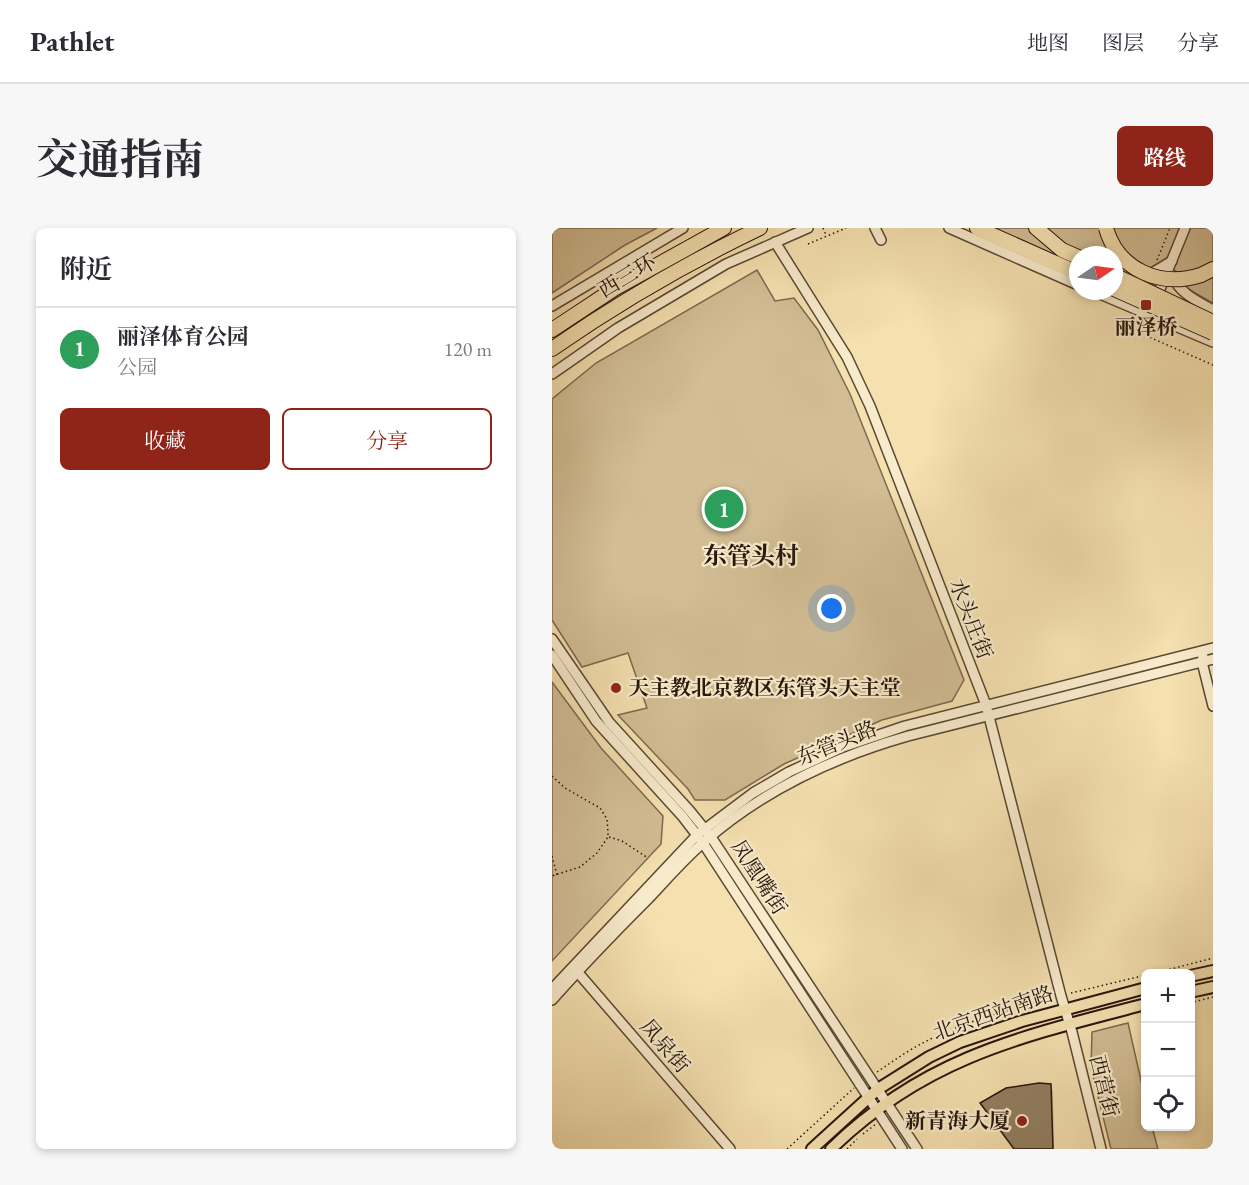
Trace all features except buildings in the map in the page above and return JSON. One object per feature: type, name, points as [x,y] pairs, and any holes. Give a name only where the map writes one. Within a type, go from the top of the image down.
[{"type":"highway","name":"西三环","points":[[552,330],[614,288],[724,228]]},
{"type":"highway","name":"西三环","points":[[552,349],[640,292],[719,247],[760,228]]},
{"type":"highway","points":[[977,228],[1069,269]]},
{"type":"highway","points":[[1036,228],[1069,253]]},
{"type":"highway","points":[[1106,228],[1119,254],[1142,273],[1156,278],[1174,280],[1207,272]]},
{"type":"highway","points":[[1123,279],[1213,322]]},
{"type":"highway","points":[[1123,293],[1213,333]]},
{"type":"main road","points":[[1195,975],[1213,970]]},
{"type":"main road","points":[[1195,991],[1213,987]]},
{"type":"main road","name":"北京西站南路","points":[[812,1149],[878,1089],[913,1066],[960,1042],[1065,1008],[1141,989]]},
{"type":"main road","name":"北京西站南路","points":[[831,1149],[880,1114],[886,1102],[965,1057],[1022,1037],[1071,1028],[1141,1006]]},
{"type":"street","points":[[552,306],[683,228]]},
{"type":"street","points":[[552,374],[618,328],[726,264],[808,228]]},
{"type":"street","points":[[875,228],[881,240]]},
{"type":"street","points":[[949,228],[1069,281]]},
{"type":"street","points":[[1145,314],[1156,300],[1185,228]]},
{"type":"street","name":"水头庄街","points":[[775,243],[835,336],[854,370],[986,705],[1071,1028]]},
{"type":"street","points":[[1156,300],[1144,294],[1152,273],[1171,264]]},
{"type":"street","points":[[1171,264],[1175,283],[1213,310]]},
{"type":"street","points":[[1113,300],[1213,342]]},
{"type":"street","name":"凤凰嘴街","points":[[552,639],[609,722],[704,836],[917,1149]]},
{"type":"street","points":[[1208,649],[1213,706]]},
{"type":"street","name":"东管头路","points":[[552,988],[574,969],[704,836],[761,788],[810,761],[873,736],[1208,649]]},
{"type":"street","name":"凤凰嘴街","points":[[552,656],[611,739],[704,836],[902,1149]]},
{"type":"street","name":"东管头路","points":[[704,836],[775,791],[814,770],[877,745],[1210,661]]},
{"type":"street","name":"东管头路","points":[[552,1000],[574,969]]},
{"type":"street","name":"凤泉街","points":[[574,969],[730,1149]]},
{"type":"street","name":"西营街","points":[[1071,1028],[1101,1149]]},
{"type":"path","points":[[823,228],[826,236]]},
{"type":"path","points":[[808,244],[846,228]]},
{"type":"path","points":[[1152,273],[1170,228]]},
{"type":"path","points":[[1145,314],[1133,330],[1213,365]]},
{"type":"path","points":[[552,776],[565,788],[600,808],[607,819],[608,837],[597,853],[580,867],[552,876]]},
{"type":"path","points":[[608,837],[622,841],[648,858]]},
{"type":"path","points":[[552,856],[557,875]]},
{"type":"path","points":[[1171,969],[1213,958]]},
{"type":"path","points":[[1195,1002],[1213,997]]},
{"type":"path","points":[[847,1149],[880,1114]]},
{"type":"shaded area","points":[[552,228],[657,228],[625,245],[552,293]]},
{"type":"shaded area","points":[[986,228],[1213,228],[1213,303],[1188,289],[1123,269],[1123,246],[1069,246],[1069,265]]},
{"type":"shaded area","points":[[757,270],[775,301],[794,298],[818,330],[850,394],[964,680],[952,701],[882,720],[784,764],[725,800],[695,800],[688,789],[618,715],[647,708],[628,653],[582,667],[552,620],[552,399],[596,363]]},
{"type":"shaded area","points":[[552,682],[601,748],[663,816],[661,844],[552,961]]},
{"type":"shaded area","points":[[1128,1023],[1141,1080],[1141,1131],[1153,1131],[1158,1149],[1111,1149],[1091,1068],[1092,1032]]},
{"type":"place","name":"丽泽桥","points":[[1146,305]]},
{"type":"place","name":"丽泽体育公园","points":[[724,509]]},
{"type":"place","name":"天主教北京教区东管头天主堂","points":[[616,688]]},
{"type":"place","name":"新青海大厦","points":[[1022,1121]]},
{"type":"district","name":"东管头村","points":[[751,556]]}]
